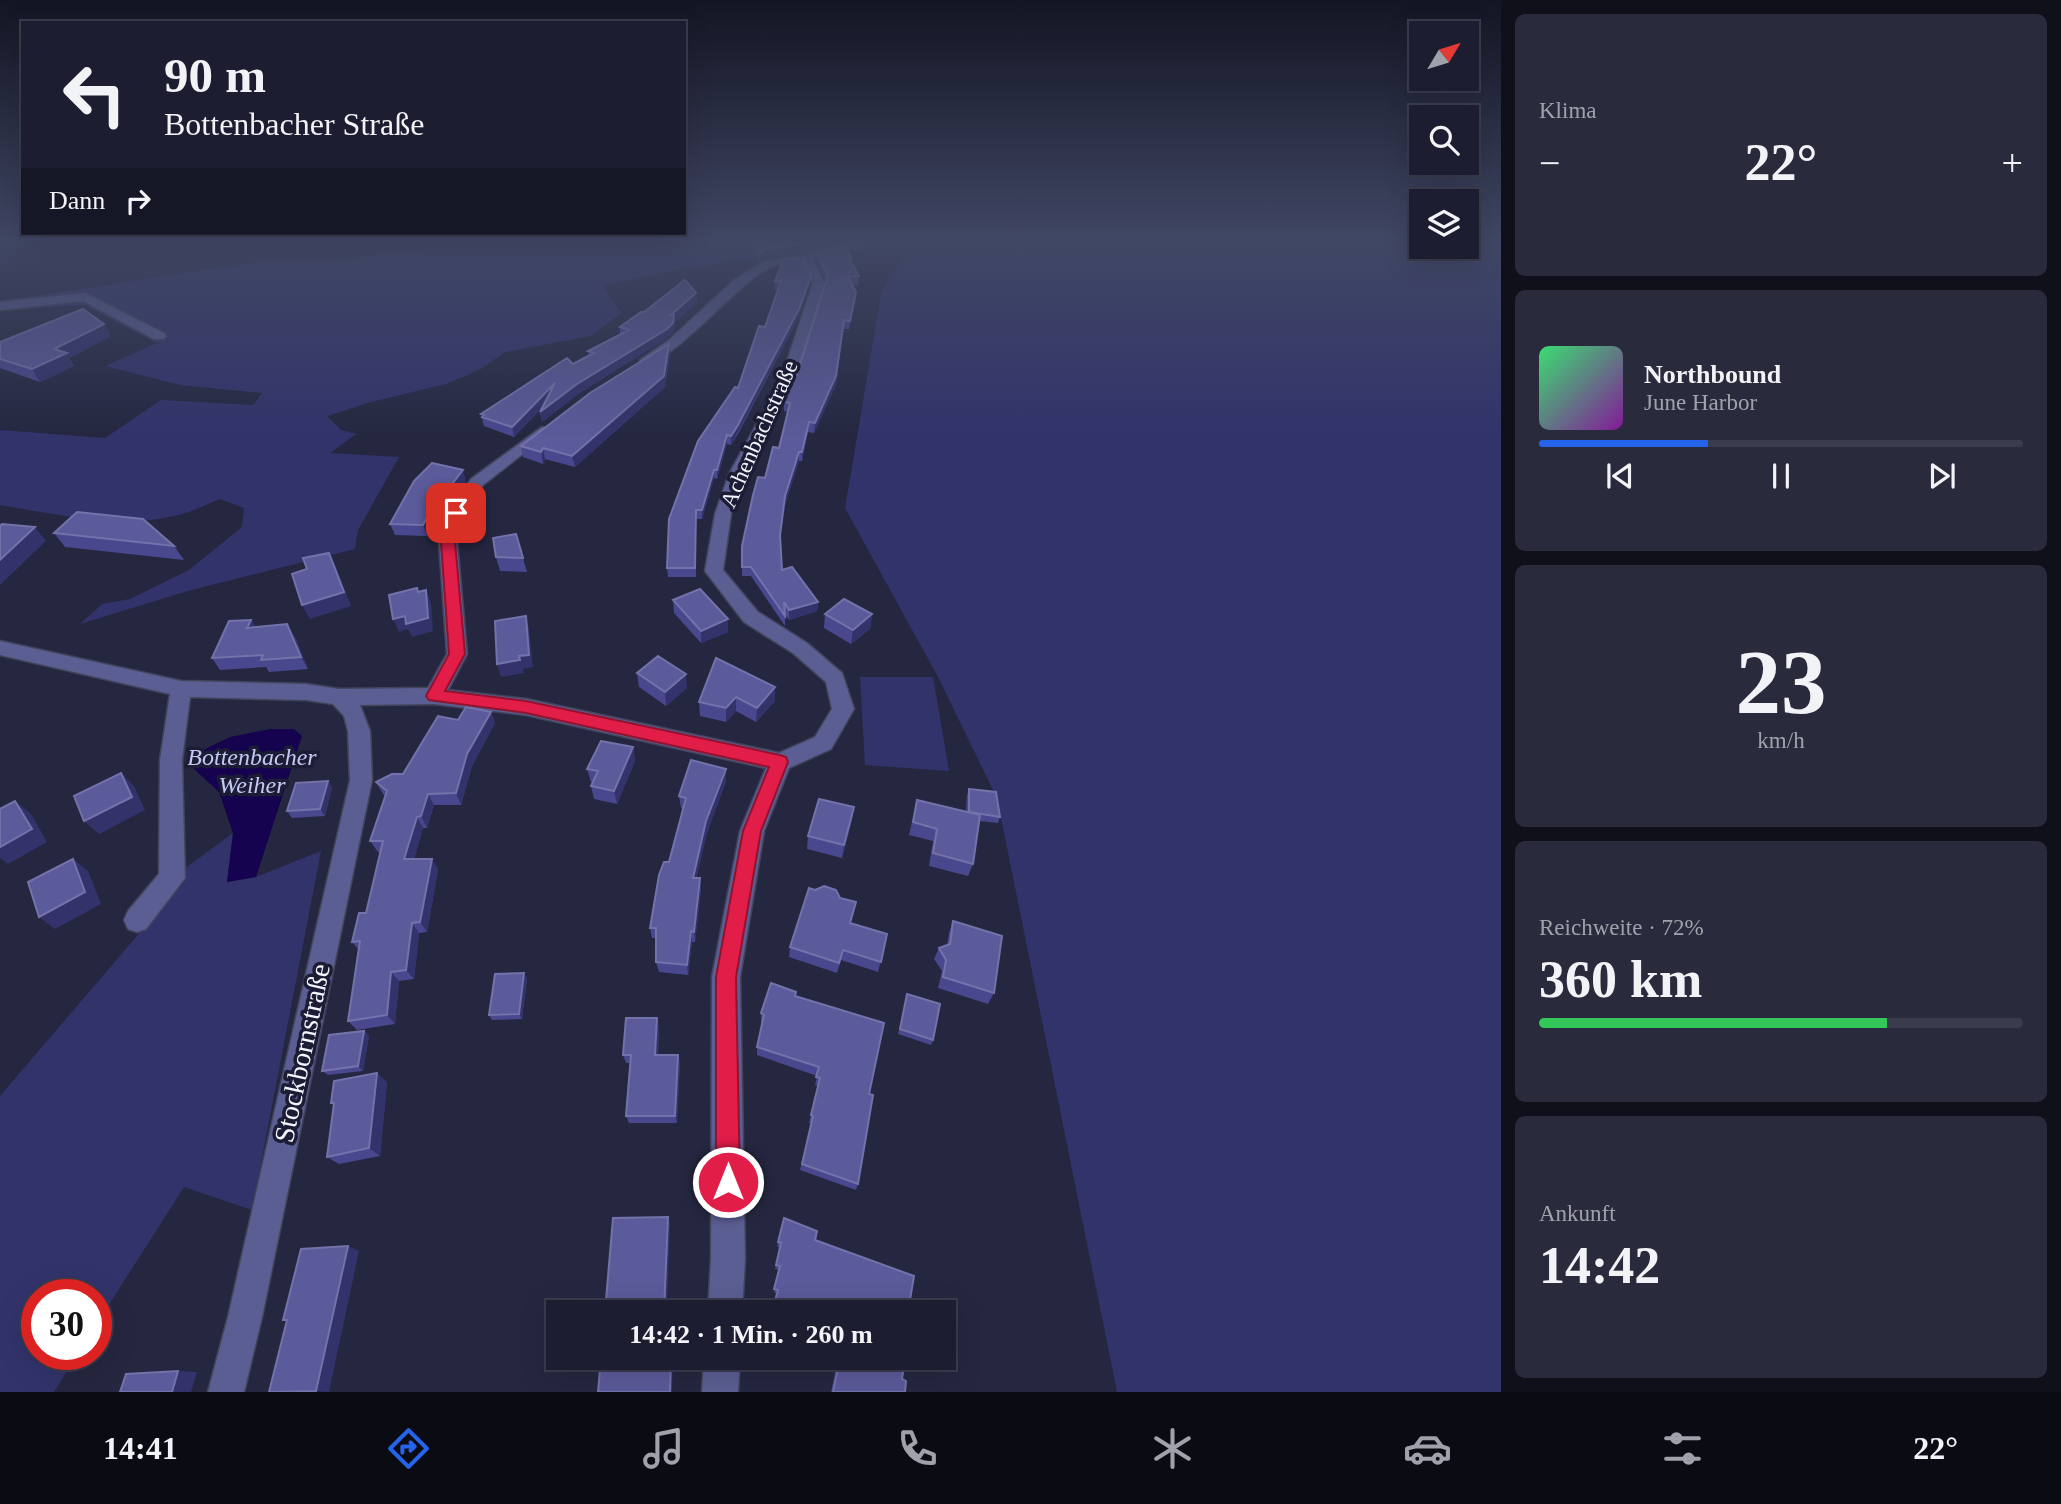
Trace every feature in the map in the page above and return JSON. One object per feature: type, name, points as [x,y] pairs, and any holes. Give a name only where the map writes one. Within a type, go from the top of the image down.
[{"type":"street","points":[[104,307],[159,336]]},
{"type":"street","points":[[630,371],[674,343],[714,307]]},
{"type":"street","name":"Achenbachstraße","points":[[780,762],[823,743],[843,709],[835,678],[800,648],[751,617],[714,571],[723,514],[737,474],[787,382],[811,307]]},
{"type":"street","points":[[434,696],[457,654],[448,542],[456,513],[477,482],[553,424]]},
{"type":"street","points":[[0,648],[181,689],[306,692],[347,705],[434,696],[526,707],[780,762],[752,831],[726,977],[728,1259],[726,1300]]},
{"type":"street","points":[[137,920],[172,878],[172,760],[181,689]]},
{"type":"street","name":"Stockbornstraße","points":[[226,1392],[245,1317],[361,780],[359,731],[347,705]]},
{"type":"street","points":[[720,1392],[721,1370]]},
{"type":"shaded area","points":[[0,307],[51,307],[0,310]]},
{"type":"shaded area","points":[[88,307],[618,307],[622,313],[591,336],[505,352],[481,369],[446,384],[327,416],[341,430],[356,434],[330,453],[399,457],[358,530],[355,549],[191,590],[80,624],[102,604],[130,599],[189,570],[242,527],[244,508],[220,499],[180,515],[132,521],[87,519],[0,505],[0,430],[105,438],[161,400],[253,405],[262,393],[180,385],[105,366],[157,343]]},
{"type":"shaded area","points":[[879,307],[1501,307],[1501,1392],[1117,1392],[997,798],[937,675],[845,508]]},
{"type":"shaded area","points":[[860,677],[933,677],[949,771],[865,765]]},
{"type":"shaded area","points":[[233,833],[227,882],[256,877],[321,851],[252,1210],[184,1187],[112,1300],[112,1279],[21,1279],[21,1370],[68,1370],[54,1392],[0,1392],[0,1096],[142,930],[172,878]]},
{"type":"water","name":"Bottenbacher Weiher","points":[[270,729],[294,729],[302,736],[256,877],[227,882],[233,833],[219,792],[194,769],[203,750],[230,737]]},
{"type":"building","points":[[650,307],[680,307],[671,315],[674,315],[673,323],[667,329],[577,384],[540,412],[555,383],[512,427],[482,417],[484,415],[481,414],[567,358],[573,364],[594,353],[588,351],[629,330],[620,327]]},
{"type":"building","points":[[772,307],[800,307],[738,425],[731,436],[727,435],[702,510],[696,510],[695,568],[667,568],[669,519],[698,441],[735,387],[738,388],[759,326],[765,327]]},
{"type":"building","points":[[818,307],[853,307],[850,321],[844,320],[836,376],[815,423],[809,422],[802,452],[799,452],[785,496],[780,535],[782,570],[792,567],[818,602],[789,610],[784,602],[785,616],[751,567],[742,567],[742,546],[758,477],[765,478],[773,447],[779,448],[790,403],[784,402],[797,374]]},
{"type":"building","points":[[83,309],[104,324],[54,349],[67,353],[32,369],[0,359],[0,342]]},
{"type":"building","points":[[669,344],[664,376],[572,456],[543,448],[541,452],[521,446],[590,393]]},
{"type":"building","points":[[432,463],[463,470],[449,488],[443,487],[423,525],[390,524],[414,481]]},
{"type":"building","points":[[77,512],[143,519],[174,546],[54,533]]},
{"type":"building","points":[[0,526],[35,527],[0,560]]},
{"type":"building","points":[[516,534],[523,558],[496,557],[493,538]]},
{"type":"building","points":[[329,553],[344,592],[302,605],[292,574],[307,569],[303,558]]},
{"type":"building","points":[[417,588],[418,592],[426,590],[428,618],[406,624],[405,616],[393,619],[389,595]]},
{"type":"building","points":[[700,589],[728,619],[701,631],[673,600]]},
{"type":"building","points":[[844,599],[872,614],[853,630],[825,614]]},
{"type":"building","points":[[526,616],[529,655],[519,656],[520,660],[497,664],[495,621]]},
{"type":"building","points":[[251,620],[247,628],[287,624],[301,657],[261,660],[263,655],[212,658],[229,621]]},
{"type":"building","points":[[658,656],[686,674],[665,692],[637,673]]},
{"type":"building","points":[[716,658],[775,687],[757,708],[736,697],[726,708],[699,702]]},
{"type":"building","points":[[466,707],[491,712],[467,754],[456,793],[428,794],[421,816],[417,817],[404,859],[432,859],[420,922],[412,923],[406,970],[391,972],[387,1015],[348,1021],[360,941],[352,942],[359,913],[366,913],[383,841],[370,841],[387,791],[376,782],[392,774],[403,774],[438,716],[458,720]]},
{"type":"building","points":[[601,741],[633,747],[614,791],[591,786],[598,771],[587,769]]},
{"type":"building","points":[[691,760],[726,769],[706,821],[693,878],[700,878],[687,965],[656,962],[656,928],[650,928],[659,875],[664,862],[669,862],[686,798],[679,796]]},
{"type":"building","points":[[121,773],[132,797],[84,821],[74,796]]},
{"type":"building","points":[[328,781],[320,809],[287,811],[296,783]]},
{"type":"building","points":[[969,789],[996,792],[1000,817],[969,812]]},
{"type":"building","points":[[819,799],[854,807],[844,845],[808,836]]},
{"type":"building","points":[[917,800],[980,815],[973,864],[933,853],[937,829],[913,822]]},
{"type":"building","points":[[15,801],[32,829],[0,847],[0,809]]},
{"type":"building","points":[[73,859],[85,892],[39,917],[28,882]]},
{"type":"building","points":[[824,886],[836,890],[840,898],[856,902],[850,923],[887,934],[881,962],[843,950],[839,963],[790,947],[809,888],[815,890]]},
{"type":"building","points":[[953,921],[1002,936],[994,993],[943,977],[946,960],[939,948],[950,944]]},
{"type":"building","points":[[524,973],[519,1014],[489,1015],[495,974]]},
{"type":"building","points":[[771,983],[796,992],[795,996],[884,1023],[869,1094],[873,1095],[858,1184],[802,1164],[820,1078],[816,1077],[819,1067],[757,1047],[764,1015],[761,1013]]},
{"type":"building","points":[[907,994],[940,1004],[933,1040],[900,1029]]},
{"type":"building","points":[[626,1018],[657,1018],[655,1055],[678,1055],[675,1116],[626,1116],[631,1055],[623,1055]]},
{"type":"building","points":[[364,1031],[358,1066],[322,1071],[329,1035]]},
{"type":"building","points":[[377,1073],[369,1148],[327,1157],[334,1081]]},
{"type":"building","points":[[668,1217],[665,1300],[606,1300],[613,1218]]},
{"type":"building","points":[[784,1218],[817,1231],[815,1240],[914,1276],[910,1300],[775,1300],[778,1290],[774,1289],[780,1266],[776,1265],[781,1243],[778,1242]]},
{"type":"building","points":[[348,1246],[316,1391],[269,1392],[301,1249]]},
{"type":"building","points":[[600,1370],[671,1370],[670,1392],[598,1392]]},
{"type":"building","points":[[838,1370],[903,1370],[902,1379],[906,1381],[905,1392],[833,1392]]},
{"type":"building","points":[[178,1371],[172,1392],[120,1392],[126,1374]]},
{"type":"route","points":[[456,513],[448,542],[457,654],[434,696],[526,707],[780,762],[752,831],[726,977],[728,1182]]}]
